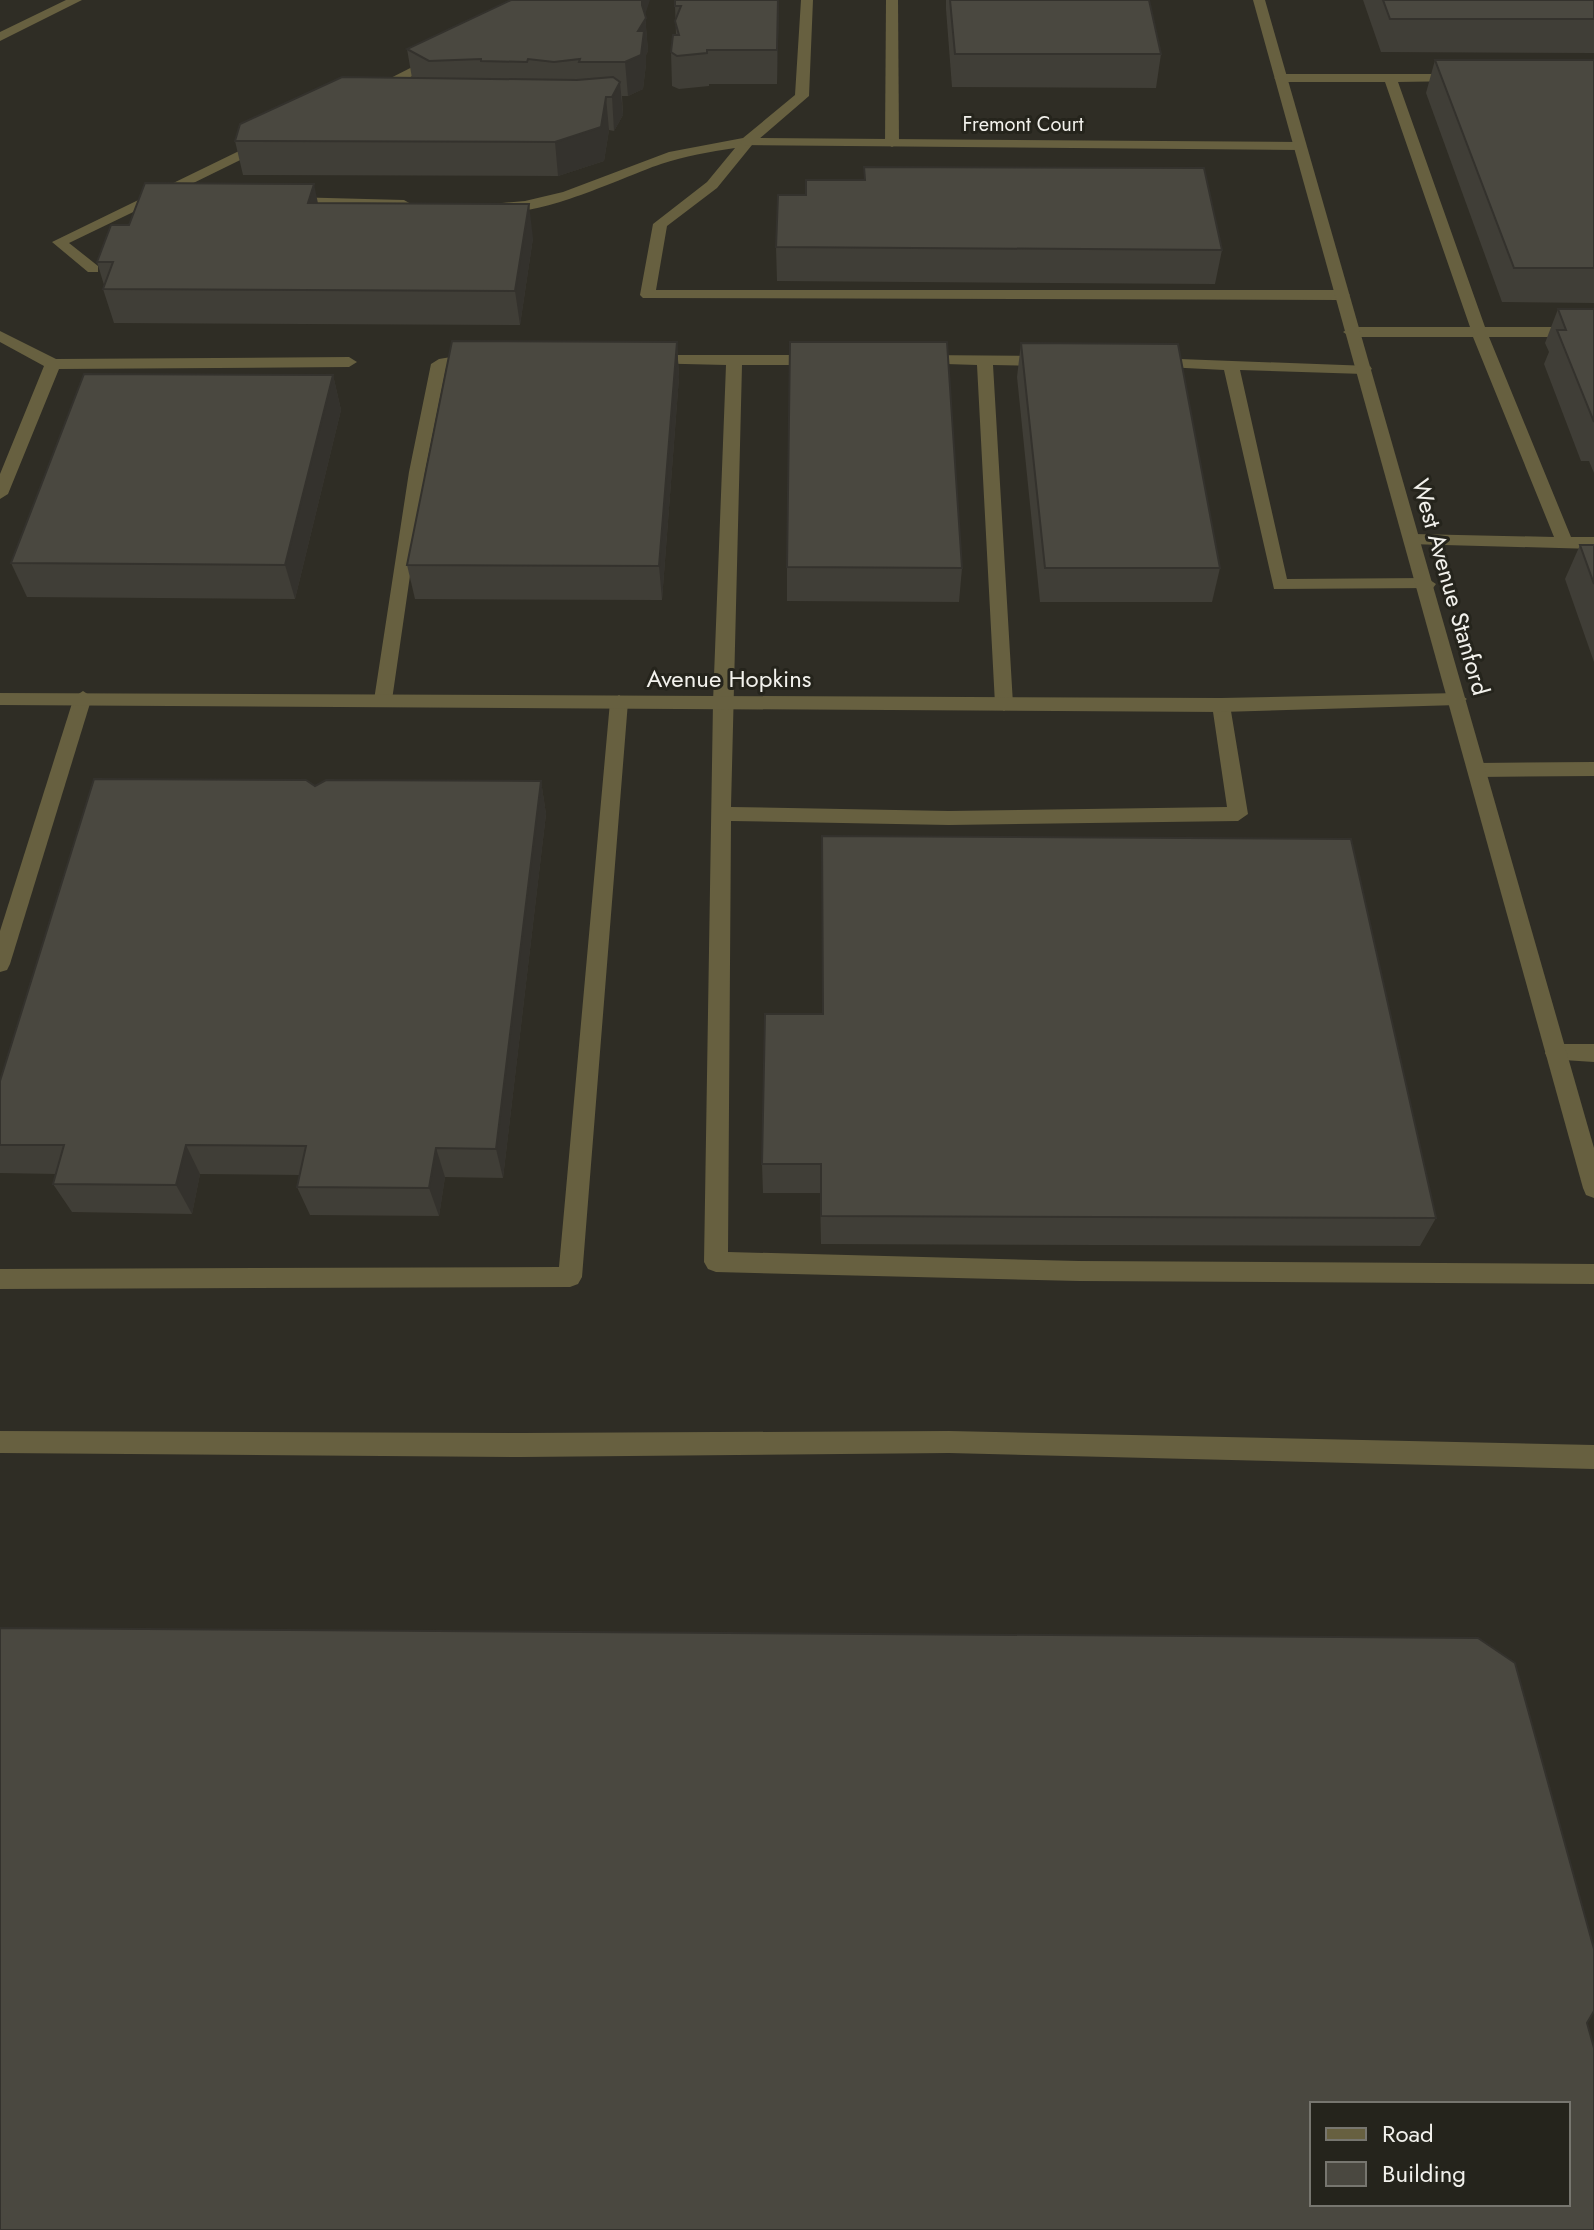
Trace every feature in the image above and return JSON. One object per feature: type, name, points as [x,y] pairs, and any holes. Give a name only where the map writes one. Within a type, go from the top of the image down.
[{"type":"street","points":[[0,37],[76,0]]},
{"type":"street","points":[[807,0],[802,96],[747,142],[712,185],[660,224],[648,295],[1342,295]]},
{"type":"street","points":[[892,0],[892,143]]},
{"type":"street","name":"West Avenue Stanford","points":[[1259,0],[1351,332],[1427,584],[1594,1188]]},
{"type":"street","points":[[364,95],[448,54]]},
{"type":"street","points":[[1281,78],[1468,78]]},
{"type":"street","points":[[1390,78],[1479,332],[1565,543]]},
{"type":"street","points":[[93,269],[59,242],[279,136]]},
{"type":"street","name":"Fremont Court","points":[[487,206],[519,207],[565,196],[674,155],[747,142],[1299,146]]},
{"type":"street","points":[[152,197],[183,198]]},
{"type":"street","points":[[279,201],[423,205]]},
{"type":"street","points":[[1351,332],[1594,332]]},
{"type":"street","points":[[0,336],[53,364],[349,362]]},
{"type":"street","points":[[383,700],[417,472],[439,364],[487,358]]},
{"type":"street","points":[[627,360],[829,360]]},
{"type":"street","points":[[734,360],[722,702],[716,1262],[1079,1271],[1594,1274]]},
{"type":"street","points":[[909,360],[1060,361]]},
{"type":"street","points":[[985,361],[1004,704]]},
{"type":"street","points":[[1135,362],[1364,369]]},
{"type":"street","points":[[0,494],[53,364]]},
{"type":"street","points":[[1231,365],[1280,585],[1427,584]]},
{"type":"street","points":[[1414,540],[1594,543]]},
{"type":"street","points":[[0,964],[83,697]]},
{"type":"street","name":"Avenue Hopkins","points":[[0,699],[83,697],[1221,705],[1458,699]]},
{"type":"street","points":[[0,1279],[570,1277],[619,702]]},
{"type":"street","points":[[721,814],[949,818],[1238,814],[1221,705]]},
{"type":"street","points":[[1477,770],[1594,769]]},
{"type":"street","points":[[1556,1053],[1594,1053]]},
{"type":"street","points":[[0,1442],[522,1445],[949,1442],[1594,1457]]},
{"type":"building","points":[[511,0],[642,0],[646,18],[638,31],[644,31],[641,55],[625,62],[579,62],[580,59],[554,62],[528,59],[527,62],[481,59],[429,61],[407,49]]},
{"type":"building","points":[[675,0],[778,0],[777,50],[707,50],[707,53],[677,56],[671,52],[673,35],[679,35],[675,21],[681,6],[675,6]]},
{"type":"building","points":[[950,0],[1149,0],[1161,54],[955,54]]},
{"type":"building","points":[[1383,0],[1594,0],[1594,19],[1390,19]]},
{"type":"building","points":[[1435,60],[1594,60],[1594,268],[1514,268]]},
{"type":"building","points":[[342,77],[577,80],[613,77],[620,82],[612,97],[606,97],[601,127],[555,142],[235,141],[240,124]]},
{"type":"building","points":[[864,167],[1204,168],[1222,250],[776,247],[778,195],[806,195],[806,180],[865,180]]},
{"type":"building","points":[[145,183],[314,184],[308,203],[529,204],[515,291],[103,289],[113,262],[97,262],[111,225],[129,225]]},
{"type":"building","points":[[1558,309],[1594,309],[1594,422],[1557,330],[1566,330]]},
{"type":"building","points":[[452,341],[677,342],[659,566],[407,565]]},
{"type":"building","points":[[790,342],[947,342],[962,568],[787,567]]},
{"type":"building","points":[[1021,343],[1178,344],[1220,568],[1045,568]]},
{"type":"building","points":[[84,374],[333,375],[285,565],[11,563]]},
{"type":"building","points":[[1580,545],[1594,545],[1594,584]]},
{"type":"building","points":[[94,779],[306,780],[315,786],[326,780],[541,781],[496,1149],[436,1148],[429,1188],[297,1187],[306,1146],[186,1145],[176,1185],[53,1184],[64,1145],[0,1145],[0,1081]]},
{"type":"building","points":[[822,836],[1351,839],[1436,1218],[821,1216],[821,1164],[762,1164],[765,1014],[823,1014]]},
{"type":"building","points":[[0,1628],[1478,1638],[1515,1663],[1594,1949],[1594,2011],[1587,2023],[1594,2048],[1594,2230],[0,2230]]}]
